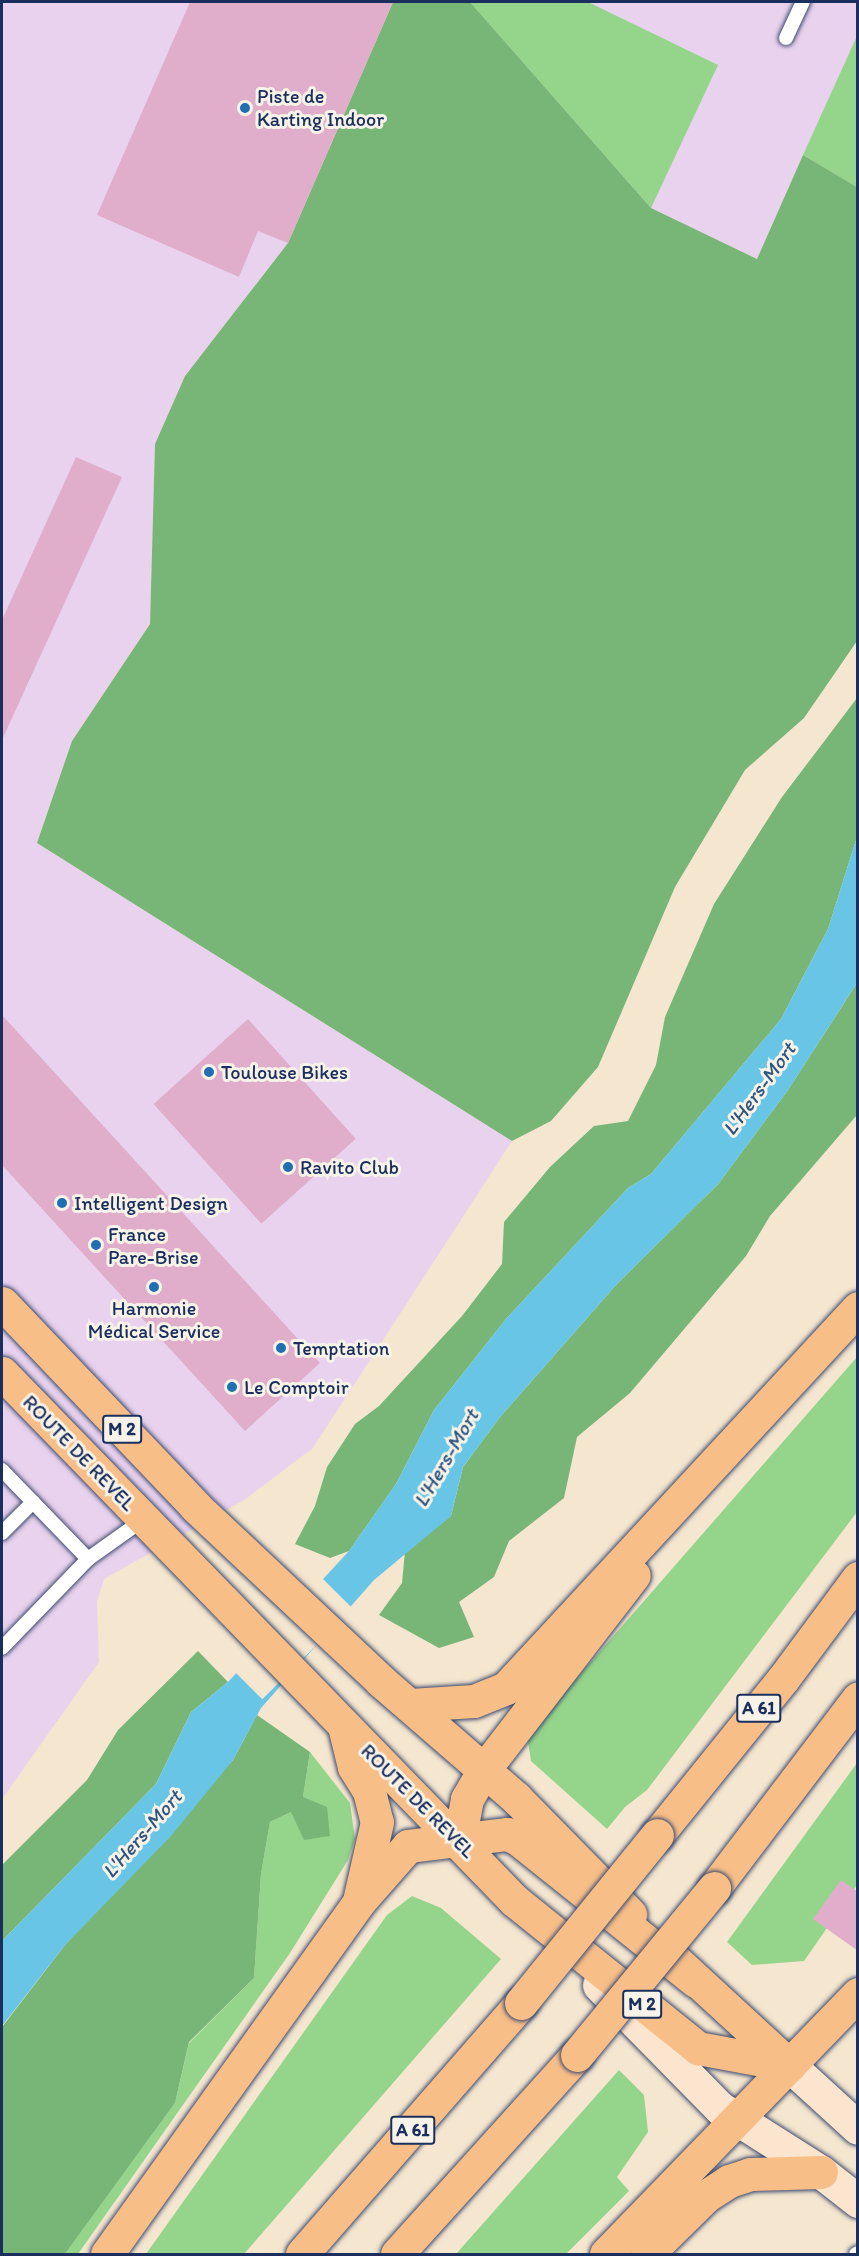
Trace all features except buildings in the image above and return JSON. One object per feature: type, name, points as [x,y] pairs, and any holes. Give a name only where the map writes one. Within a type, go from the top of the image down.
[{"type":"main road","name":"M 2","points":[[2,1303],[244,1552],[381,1681],[516,1798],[696,1981],[858,2128]]},
{"type":"main road","points":[[410,1706],[474,1701],[506,1688],[858,1308]]},
{"type":"main road","name":"ROUTE DE REVEL","points":[[2,1373],[212,1591],[720,2108],[821,2172],[858,2201]]},
{"type":"main road","points":[[107,2254],[358,1903],[408,1846],[459,1841],[467,1799],[483,1771],[590,1635],[727,1448]]},
{"type":"main road","name":"A 61","points":[[302,2254],[521,2003],[783,1679],[858,1578]]},
{"type":"main road","points":[[397,2254],[577,2055],[714,1888],[858,1698]]},
{"type":"main road","points":[[344,1726],[354,1767],[369,1791],[377,1822],[358,1903]]},
{"type":"main road","name":"M 2","points":[[459,1841],[507,1834],[518,1839],[696,1981]]},
{"type":"main road","name":"M 2","points":[[515,1901],[698,2048],[789,2065]]},
{"type":"main road","points":[[606,2254],[740,2119],[858,1994]]},
{"type":"main road","points":[[647,2254],[706,2196],[729,2181],[750,2174],[821,2172]]},
{"type":"lane","points":[[786,38],[803,2]]},
{"type":"lane","points":[[2,1470],[88,1559]]},
{"type":"lane","points":[[2,1533],[33,1502]]},
{"type":"lane","points":[[2,1648],[88,1559],[144,1519]]},
{"type":"shaded area","points":[[2,2],[393,2],[288,243],[185,376],[155,444],[150,624],[72,741],[37,843],[512,1141],[313,1448],[244,1500],[104,1579],[97,1602],[99,1662],[2,1799]]},
{"type":"shaded area","points":[[470,2],[857,2],[857,187],[803,155],[757,259],[651,208]]},
{"type":"green space","points":[[393,2],[470,2],[651,208],[757,259],[803,155],[857,187],[857,641],[804,718],[745,770],[675,887],[598,1067],[551,1121],[512,1141],[37,843],[72,741],[150,624],[155,444],[185,376],[288,243]]},
{"type":"green space","points":[[470,2],[588,2],[718,65],[651,208]]},
{"type":"green space","points":[[857,36],[857,187],[803,155]]},
{"type":"green space","points":[[857,698],[857,837],[828,929],[781,1019],[651,1174],[628,1188],[506,1319],[434,1410],[396,1484],[349,1551],[330,1558],[295,1544],[315,1506],[327,1467],[355,1424],[379,1406],[462,1316],[502,1264],[504,1222],[550,1167],[594,1126],[628,1121],[656,1065],[665,1017],[714,904],[782,797]]},
{"type":"green space","points":[[857,983],[857,1115],[770,1216],[746,1256],[630,1393],[577,1437],[564,1498],[509,1541],[494,1577],[459,1602],[474,1637],[439,1648],[379,1615],[402,1583],[405,1551],[451,1516],[463,1467],[500,1417],[616,1285],[719,1183],[788,1090]]},
{"type":"green space","points":[[857,1357],[857,1512],[647,1790],[625,1807],[607,1829],[531,1761],[527,1735]]},
{"type":"green space","points":[[198,1651],[228,1682],[191,1712],[156,1784],[2,1941],[2,1865],[87,1780],[118,1730]]},
{"type":"green space","points":[[257,1715],[310,1752],[303,1797],[327,1807],[330,1836],[304,1840],[291,1812],[270,1822],[261,1874],[254,1978],[189,2042],[175,2103],[65,2254],[2,2254],[2,2027],[65,1945],[233,1760]]},
{"type":"green space","points":[[310,1752],[350,1803],[355,1839],[348,1860],[290,1953],[78,2254],[65,2254],[175,2103],[189,2043],[254,1978],[261,1874],[270,1822],[291,1812],[303,1797]]},
{"type":"green space","points":[[857,1763],[857,1885],[804,1961],[752,1965],[727,1942]]},
{"type":"green space","points":[[412,1896],[441,1908],[501,1959],[244,2254],[146,2254],[387,1915]]},
{"type":"green space","points":[[619,2070],[644,2095],[648,2132],[617,2177],[629,2191],[566,2254],[456,2254]]},
{"type":"water","name":"L'Hers-Mort","points":[[857,837],[857,983],[788,1090],[719,1183],[616,1285],[500,1417],[463,1467],[451,1516],[374,1580],[261,1708],[233,1760],[171,1836],[65,1945],[2,2026],[2,1941],[156,1784],[191,1712],[228,1682],[349,1551],[396,1484],[434,1410],[506,1319],[628,1188],[651,1174],[781,1019],[828,929]]},
{"type":"pier","points":[[321,1577],[353,1609],[262,1699],[230,1668]]},
{"type":"place","name":"Piste de Karting Indoor","points":[[245,108]]},
{"type":"place","name":"Toulouse Bikes","points":[[209,1072]]},
{"type":"place","name":"Ravito Club","points":[[288,1167]]},
{"type":"place","name":"Intelligent Design","points":[[62,1203]]},
{"type":"place","name":"France Pare-Brise","points":[[96,1245]]},
{"type":"place","name":"Harmonie Médical Service","points":[[154,1287]]},
{"type":"place","name":"Temptation","points":[[281,1348]]},
{"type":"place","name":"Le Comptoir","points":[[232,1387]]}]
